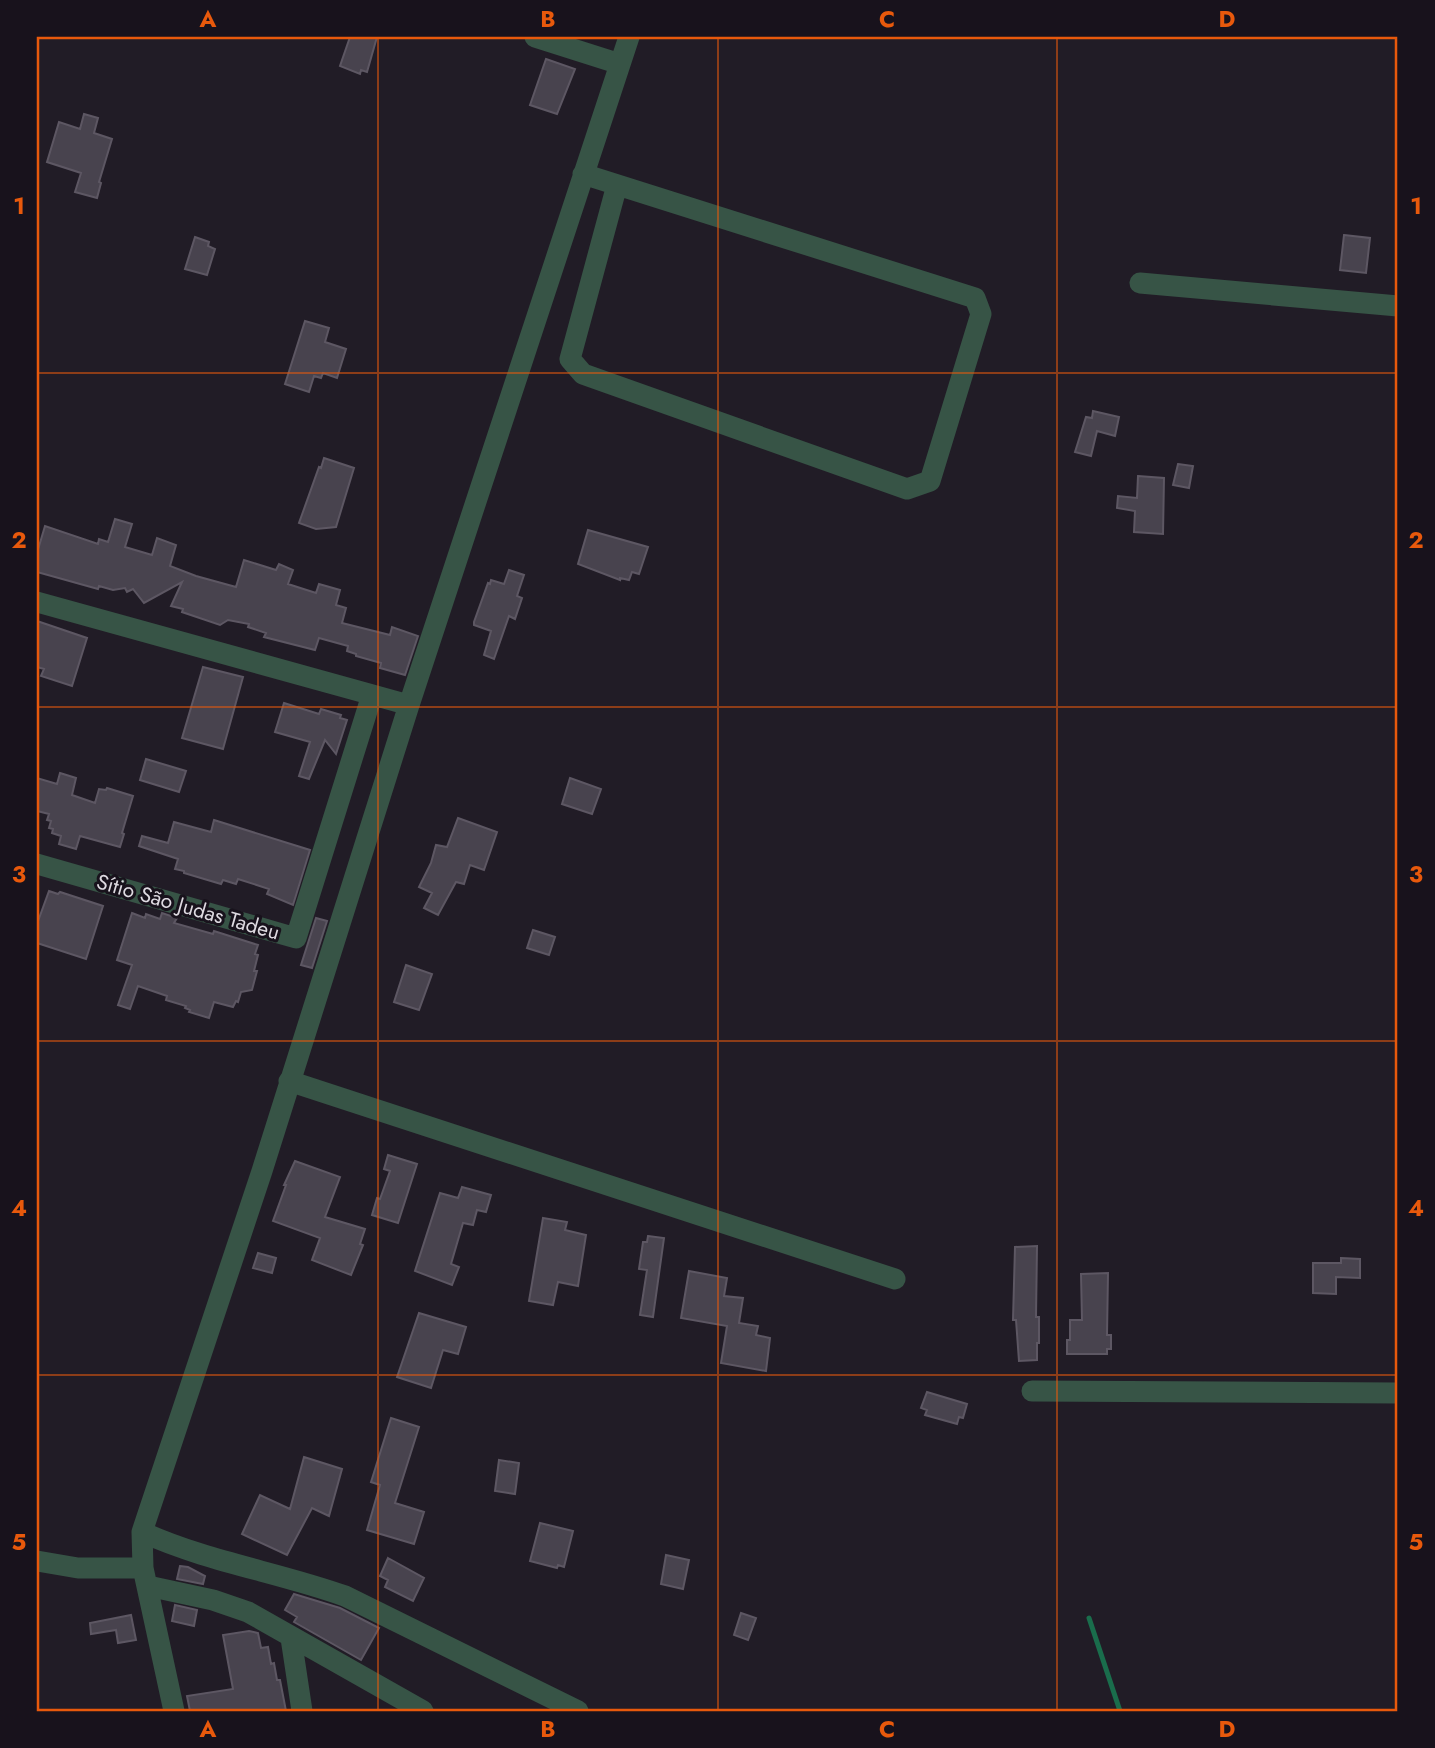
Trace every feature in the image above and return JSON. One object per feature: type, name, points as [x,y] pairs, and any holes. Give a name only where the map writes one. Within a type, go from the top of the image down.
[{"type":"street","points":[[535,37],[620,64]]},
{"type":"street","points":[[174,1711],[145,1577],[142,1532],[205,1347],[409,705],[629,37]]},
{"type":"street","points":[[583,174],[975,298],[981,314],[930,481],[907,489],[583,374],[570,359],[617,185]]},
{"type":"street","points":[[1140,283],[1398,306]]},
{"type":"street","points":[[37,602],[409,705]]},
{"type":"street","name":"Sítio São Judas Tadeu","points":[[37,864],[296,938],[372,695]]},
{"type":"street","points":[[296,938],[331,949]]},
{"type":"street","points":[[289,1081],[895,1279]]},
{"type":"street","points":[[1032,1391],[1398,1393]]},
{"type":"street","points":[[142,1532],[238,1567],[307,1582],[345,1597],[578,1711]]},
{"type":"street","points":[[37,1561],[145,1577],[231,1605],[423,1711]]},
{"type":"street","points":[[291,1638],[302,1711]]},
{"type":"building","points":[[350,37],[377,37],[367,72],[361,70],[360,74],[340,66]]},
{"type":"building","points":[[546,59],[575,69],[557,114],[530,105]]},
{"type":"building","points":[[84,114],[98,118],[94,133],[112,139],[97,198],[75,192],[81,173],[47,162],[59,122],[80,129]]},
{"type":"building","points":[[1344,235],[1370,238],[1366,273],[1340,270]]},
{"type":"building","points":[[195,237],[209,242],[208,246],[215,249],[207,275],[185,269]]},
{"type":"building","points":[[305,321],[329,328],[325,342],[346,349],[337,378],[323,373],[321,378],[314,376],[309,392],[285,384]]},
{"type":"building","points":[[1093,411],[1119,417],[1115,436],[1097,431],[1091,456],[1075,452],[1086,417],[1092,418]]},
{"type":"building","points":[[324,458],[354,468],[336,527],[316,529],[299,523]]},
{"type":"building","points":[[1178,464],[1193,466],[1189,488],[1173,485]]},
{"type":"building","points":[[1138,476],[1164,478],[1163,534],[1134,532],[1135,511],[1117,508],[1118,496],[1137,498]]},
{"type":"building","points":[[115,519],[132,524],[125,547],[152,555],[157,538],[176,545],[170,566],[196,576],[236,587],[244,560],[276,570],[279,564],[293,570],[288,584],[316,593],[319,584],[340,590],[336,605],[346,608],[342,623],[390,635],[392,627],[418,636],[405,675],[380,668],[381,663],[356,656],[347,651],[348,646],[319,638],[315,650],[264,637],[266,633],[248,627],[249,624],[228,620],[220,625],[182,612],[183,609],[171,606],[182,582],[144,603],[133,589],[127,592],[125,588],[113,590],[99,586],[98,589],[37,572],[37,553],[45,526],[98,544],[99,539],[108,542]]},
{"type":"building","points":[[588,530],[648,547],[639,574],[632,572],[629,580],[620,580],[578,564]]},
{"type":"building","points":[[509,570],[524,575],[517,596],[522,598],[515,619],[509,616],[494,659],[484,655],[491,631],[474,625],[474,622],[488,583],[490,584],[491,580],[504,584]]},
{"type":"building","points":[[37,621],[87,638],[72,686],[41,676],[44,669],[37,667]]},
{"type":"building","points":[[203,667],[243,677],[223,749],[182,738]]},
{"type":"building","points":[[284,703],[319,714],[321,709],[341,715],[340,718],[347,720],[336,754],[325,740],[309,779],[299,776],[310,742],[275,732]]},
{"type":"building","points":[[146,759],[186,771],[179,792],[140,780]]},
{"type":"building","points":[[60,773],[76,778],[72,795],[95,803],[99,789],[107,788],[133,796],[120,847],[80,836],[76,849],[59,844],[61,836],[52,833],[53,829],[49,828],[49,814],[37,811],[37,778],[57,784]]},
{"type":"building","points":[[570,778],[601,789],[592,814],[562,804]]},
{"type":"building","points":[[458,818],[497,832],[484,870],[470,865],[464,884],[456,882],[438,915],[424,908],[432,893],[419,887],[431,863],[436,845],[447,847]]},
{"type":"building","points":[[214,820],[310,850],[293,905],[267,894],[269,889],[238,879],[236,884],[223,880],[221,884],[184,873],[175,869],[178,859],[139,846],[142,836],[168,843],[174,822],[211,832]]},
{"type":"building","points":[[49,891],[103,906],[86,959],[37,943],[37,924]]},
{"type":"building","points":[[132,913],[145,918],[146,914],[160,919],[162,913],[177,918],[174,923],[213,934],[214,931],[258,945],[254,971],[257,971],[252,990],[241,992],[233,1007],[214,1002],[209,1018],[189,1012],[186,1006],[166,1000],[167,996],[138,986],[130,1009],[118,1005],[132,965],[117,960]]},
{"type":"building","points":[[316,918],[327,921],[312,968],[301,965]]},
{"type":"building","points":[[533,930],[555,937],[549,955],[527,948]]},
{"type":"building","points":[[406,965],[432,974],[419,1010],[394,1002]]},
{"type":"building","points":[[388,1155],[417,1164],[398,1223],[372,1215],[390,1171],[384,1169]]},
{"type":"building","points":[[295,1161],[340,1177],[325,1217],[365,1229],[360,1244],[363,1245],[351,1275],[312,1260],[320,1238],[273,1221]]},
{"type":"building","points":[[462,1187],[491,1195],[486,1212],[477,1210],[473,1225],[463,1223],[451,1264],[459,1267],[452,1285],[415,1271],[440,1193],[458,1198]]},
{"type":"building","points":[[543,1218],[567,1222],[565,1230],[586,1235],[578,1286],[558,1282],[553,1305],[529,1301]]},
{"type":"building","points":[[648,1236],[664,1238],[653,1317],[640,1315],[647,1270],[639,1269],[643,1242],[647,1242]]},
{"type":"building","points":[[1037,1246],[1037,1360],[1019,1361],[1016,1320],[1013,1320],[1015,1247]]},
{"type":"building","points":[[258,1253],[276,1258],[272,1273],[253,1268]]},
{"type":"building","points":[[1341,1258],[1360,1259],[1360,1278],[1336,1277],[1336,1294],[1313,1293],[1313,1263],[1341,1263]]},
{"type":"building","points":[[689,1271],[727,1278],[724,1296],[743,1298],[739,1323],[758,1326],[756,1335],[770,1338],[766,1371],[721,1363],[727,1326],[681,1318]]},
{"type":"building","points":[[1108,1273],[1107,1335],[1111,1335],[1111,1349],[1107,1349],[1107,1354],[1067,1354],[1070,1320],[1082,1320],[1081,1274]]},
{"type":"building","points":[[419,1313],[466,1327],[458,1354],[443,1350],[431,1388],[397,1377]]},
{"type":"building","points":[[927,1392],[967,1404],[963,1418],[959,1417],[957,1424],[925,1415],[927,1410],[921,1408]]},
{"type":"building","points":[[391,1418],[419,1427],[395,1503],[424,1512],[414,1544],[367,1530],[380,1485],[371,1482]]},
{"type":"building","points":[[304,1457],[342,1469],[329,1516],[312,1508],[287,1555],[242,1534],[260,1495],[290,1509]]},
{"type":"building","points":[[499,1460],[519,1463],[515,1494],[495,1491]]},
{"type":"building","points":[[540,1523],[573,1531],[564,1567],[558,1565],[557,1568],[530,1561]]},
{"type":"building","points":[[666,1555],[689,1560],[683,1589],[661,1584]]},
{"type":"building","points":[[388,1558],[424,1578],[413,1601],[385,1587],[388,1580],[380,1576]]},
{"type":"building","points":[[180,1566],[205,1576],[203,1584],[177,1579]]},
{"type":"building","points":[[294,1594],[340,1608],[379,1628],[361,1660],[294,1622],[297,1617],[285,1610]]},
{"type":"building","points":[[175,1605],[197,1610],[194,1626],[172,1621]]},
{"type":"building","points":[[741,1613],[756,1618],[748,1640],[734,1635]]},
{"type":"building","points":[[131,1615],[136,1640],[118,1643],[116,1630],[91,1634],[90,1623]]},
{"type":"building","points":[[249,1631],[258,1633],[261,1648],[268,1647],[271,1664],[274,1663],[277,1680],[280,1680],[286,1711],[190,1711],[187,1696],[233,1689],[223,1635]]},
{"type":"waterway","points":[[1089,1618],[1120,1711]]}]
